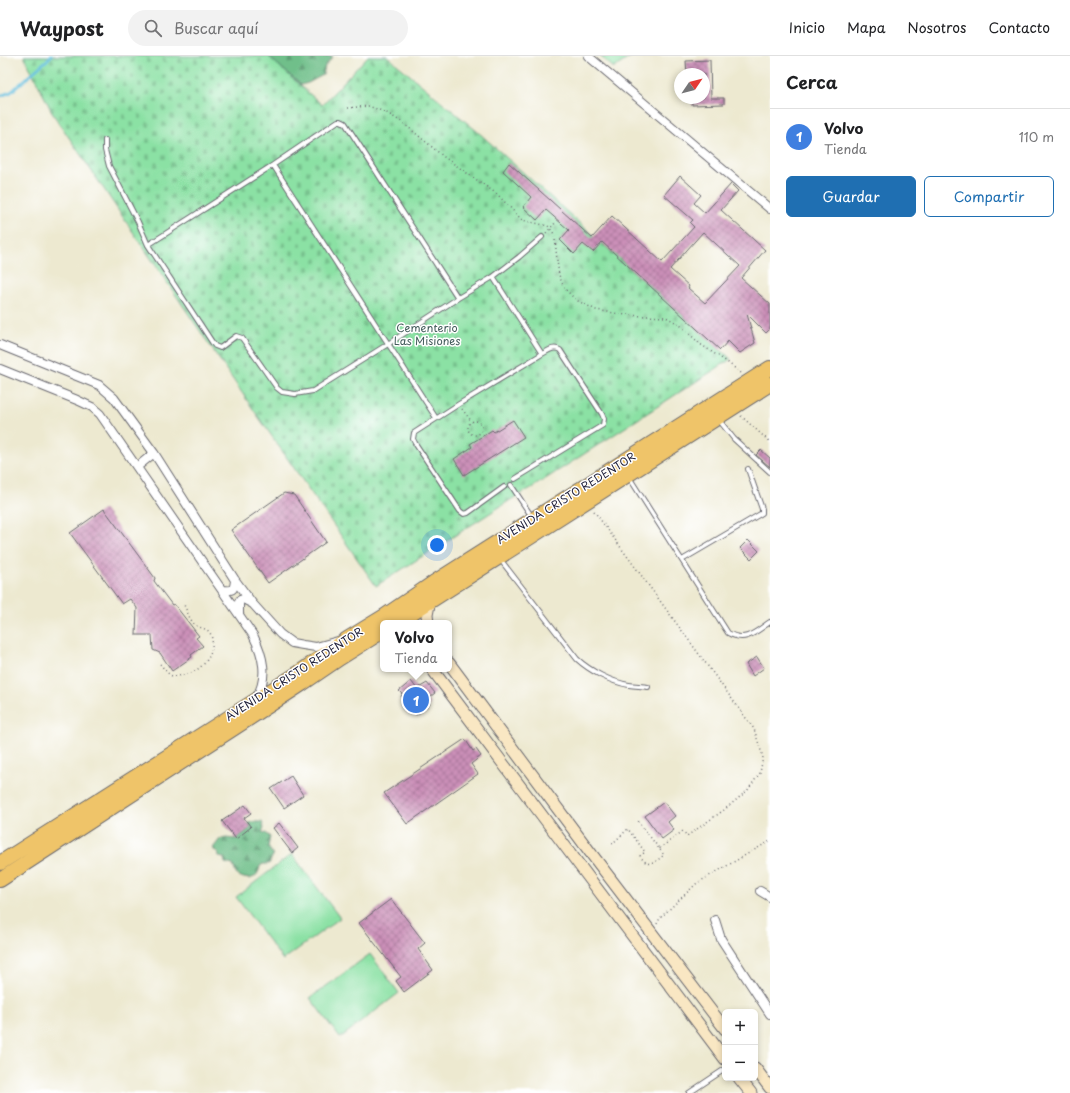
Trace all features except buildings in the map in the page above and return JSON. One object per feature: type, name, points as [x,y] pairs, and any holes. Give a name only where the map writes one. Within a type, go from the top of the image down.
[{"type":"highway","name":"AVENIDA CRISTO REDENTOR","points":[[0,863],[297,674],[440,578],[534,520],[770,368]]},
{"type":"highway","name":"AVENIDA CRISTO REDENTOR","points":[[400,620],[770,384]]},
{"type":"highway","name":"AVENIDA CRISTO REDENTOR","points":[[0,880],[340,658],[380,634]]},
{"type":"main road","points":[[428,620],[427,615],[430,600]]},
{"type":"main road","points":[[452,667],[722,1025]]},
{"type":"main road","points":[[434,672],[722,1055]]},
{"type":"main road","points":[[634,938],[650,930]]},
{"type":"main road","points":[[758,1072],[770,1088]]},
{"type":"main road","points":[[741,1081],[751,1093]]},
{"type":"street","points":[[588,56],[770,209]]},
{"type":"street","points":[[0,345],[99,385],[114,398],[154,453],[235,580],[252,603],[280,634],[292,643],[302,646],[316,647],[347,639]]},
{"type":"street","points":[[0,369],[77,400],[92,407],[100,414],[253,634],[262,655],[264,666],[263,678],[255,700]]},
{"type":"street","points":[[136,466],[154,453]]},
{"type":"street","points":[[223,590],[232,590],[235,580]]},
{"type":"street","points":[[239,614],[240,600],[243,599],[252,603]]},
{"type":"street","points":[[760,891],[770,897]]},
{"type":"street","points":[[715,920],[721,939],[770,1014]]},
{"type":"lane","points":[[148,245],[273,165],[338,121],[342,120],[458,298]]},
{"type":"lane","points":[[105,140],[105,150],[109,166],[138,222],[148,245],[215,346],[220,348],[236,336],[242,338],[277,388],[282,392],[295,394],[313,391],[493,277],[542,237]]},
{"type":"lane","points":[[273,165],[436,418]]},
{"type":"lane","points":[[493,277],[542,354]]},
{"type":"lane","points":[[504,487],[468,513],[464,514],[460,511],[414,443],[414,433],[436,418],[542,354],[553,348],[557,348],[560,350],[602,414],[604,419],[603,425],[515,480]]},
{"type":"lane","points":[[717,418],[734,439],[770,472]]},
{"type":"lane","points":[[682,560],[762,513],[762,509],[748,469]]},
{"type":"lane","points":[[628,475],[728,633],[742,637],[750,636],[770,622]]},
{"type":"lane","points":[[511,485],[534,520]]},
{"type":"lane","points":[[498,557],[577,659],[585,667],[608,679],[628,685],[648,687]]},
{"type":"lane","points":[[689,1093],[722,1071]]},
{"type":"path","points":[[348,108],[368,106],[385,112],[402,122],[444,157],[497,194],[522,220],[548,226],[553,232],[555,239],[556,260],[559,275],[564,288],[576,300],[596,310],[626,315],[666,317],[679,324],[700,344],[727,362],[750,381]]},
{"type":"path","points":[[542,237],[556,222]]},
{"type":"path","points":[[459,404],[472,422],[476,422],[481,425],[481,431],[477,434],[471,433],[468,430],[469,425],[472,422]]},
{"type":"path","points":[[732,409],[770,442]]},
{"type":"path","points":[[587,501],[750,723],[754,729],[763,757],[760,773],[747,791],[724,810],[687,836],[683,831],[659,849]]},
{"type":"path","points":[[160,664],[171,675],[185,675],[198,669],[210,656],[212,641],[210,632],[195,625],[184,605]]},
{"type":"path","points":[[612,844],[628,829],[645,852],[640,856],[644,862],[653,863],[664,855],[638,821]]},
{"type":"path","points":[[650,930],[660,918],[697,883],[770,841]]},
{"type":"green space","name":"Cementerio Las Misiones","points":[[24,56],[268,56],[322,105],[368,56],[387,56],[478,132],[731,359],[376,586],[255,412],[53,114]]},
{"type":"green space","points":[[268,56],[333,56],[325,66],[323,75],[301,85]]},
{"type":"green space","points":[[600,56],[632,56],[614,68]]},
{"type":"green space","points":[[249,822],[262,822],[264,828],[262,832],[266,833],[270,837],[268,847],[273,855],[269,864],[263,864],[260,866],[257,874],[248,879],[240,877],[236,874],[233,865],[225,863],[224,858],[219,857],[218,852],[213,848],[220,839],[236,839],[251,828]]},
{"type":"green space","points":[[292,854],[340,918],[283,960],[236,897]]},
{"type":"green space","points":[[370,954],[399,993],[340,1038],[310,998]]},
{"type":"waterway","points":[[0,96],[11,92],[51,56]]},
{"type":"place","name":"Volvo","points":[[416,700]]}]
